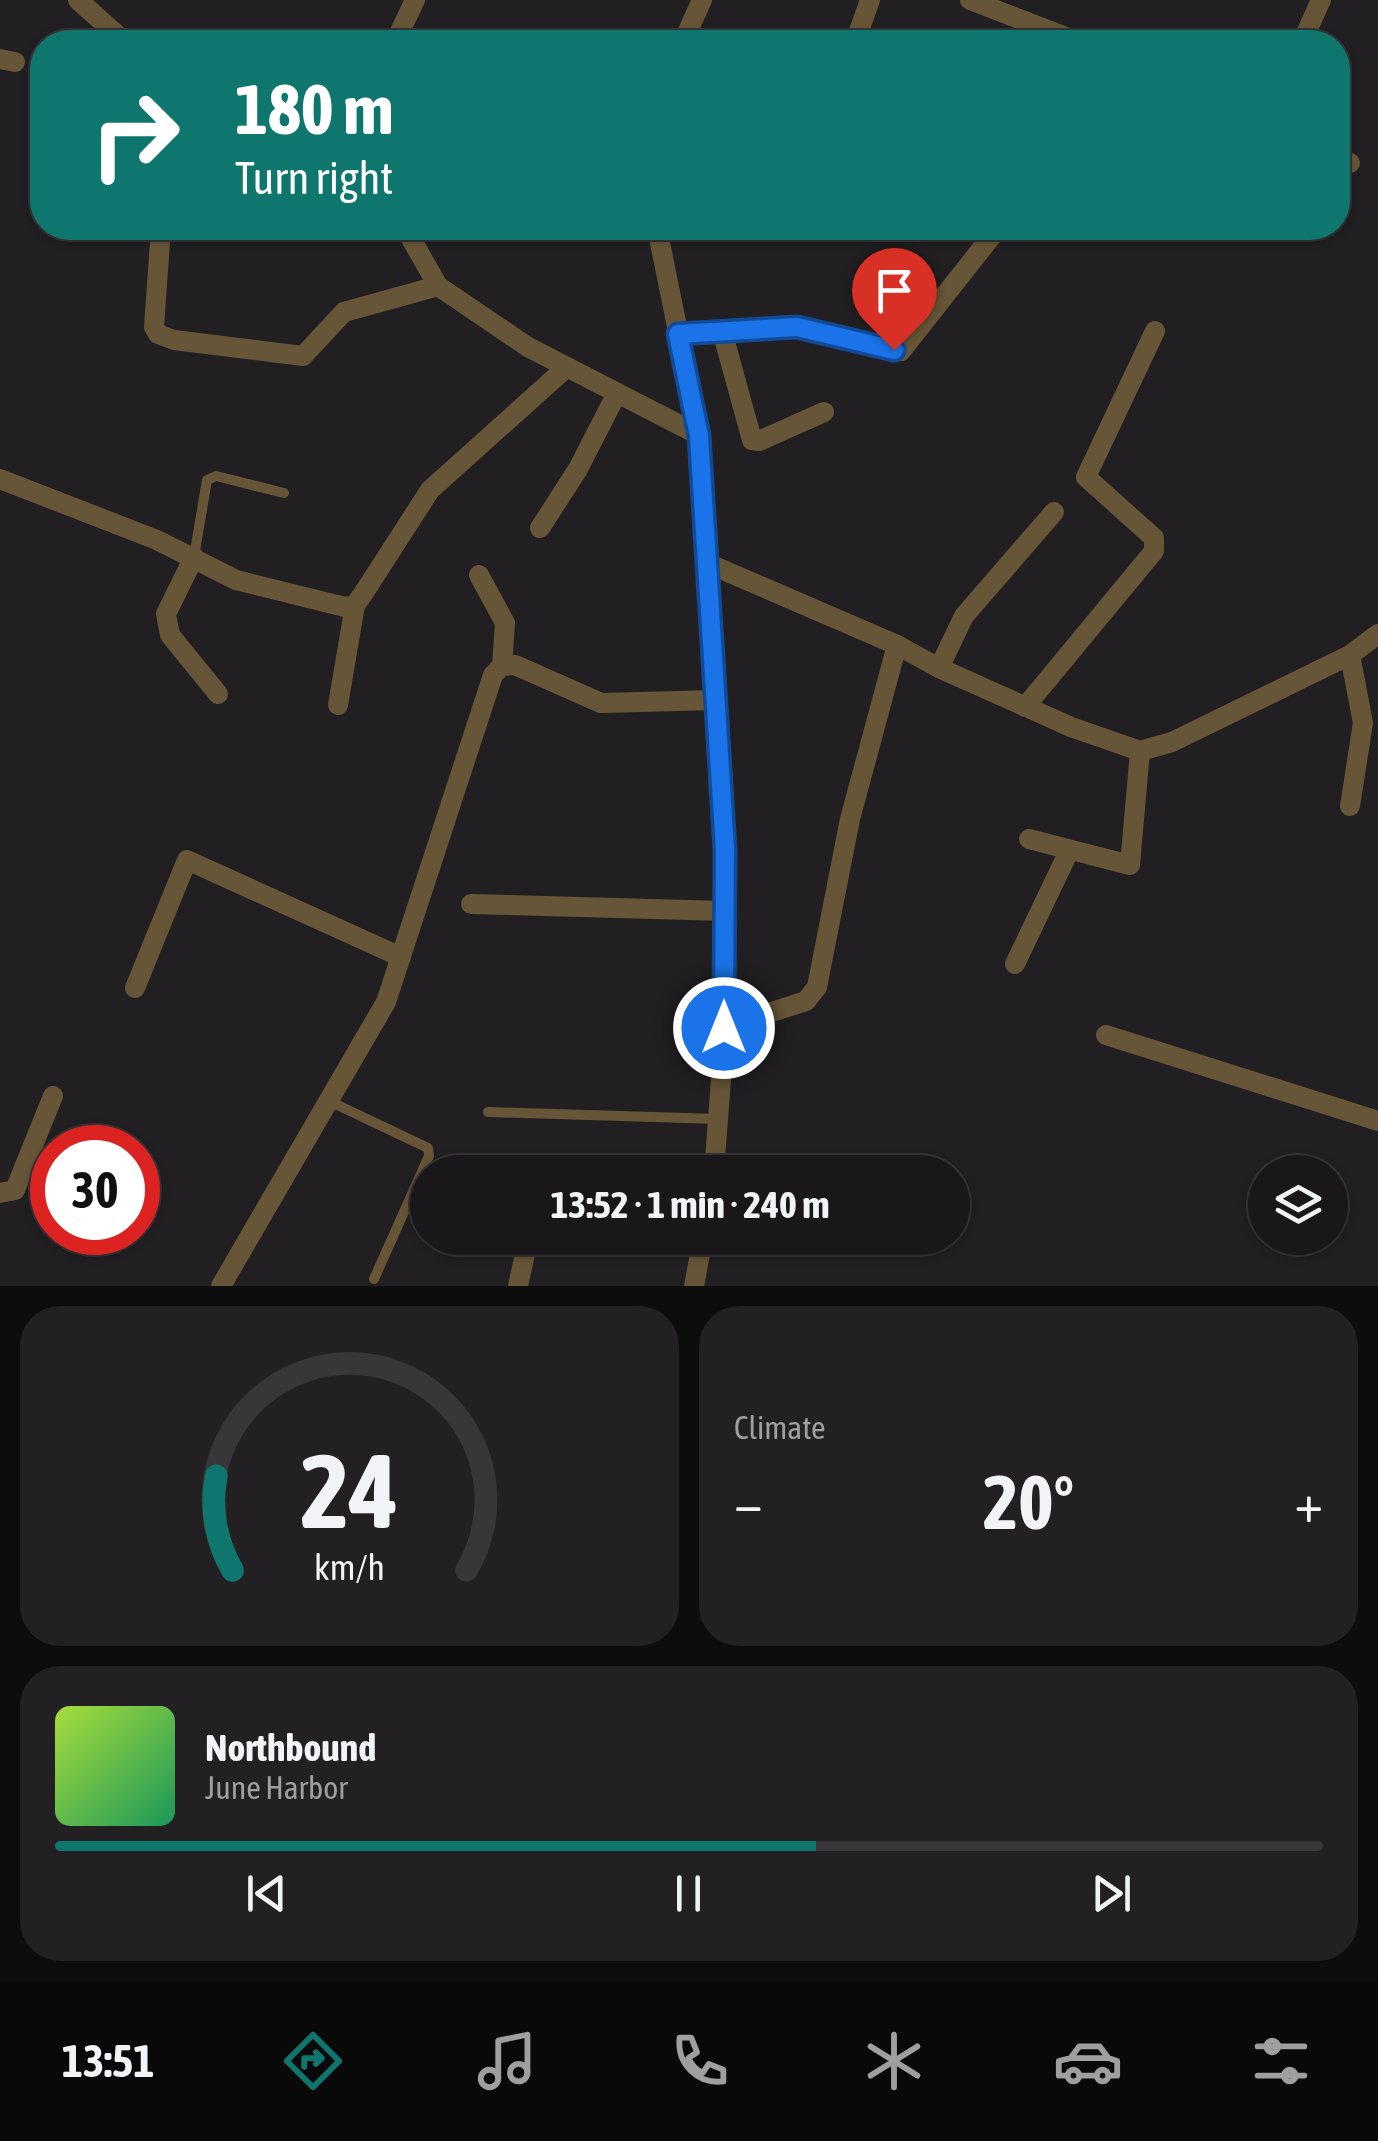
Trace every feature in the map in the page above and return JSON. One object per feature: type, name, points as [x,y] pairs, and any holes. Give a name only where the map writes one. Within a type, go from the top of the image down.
[{"type":"street","points":[[78,0],[112,30]]},
{"type":"street","points":[[401,30],[416,0]]},
{"type":"street","points":[[688,30],[702,0]]},
{"type":"street","points":[[859,30],[870,0]]},
{"type":"street","points":[[970,0],[1048,30]]},
{"type":"street","points":[[1308,30],[1322,0]]},
{"type":"street","points":[[160,240],[154,327],[158,334],[174,340],[304,356],[344,312],[438,286]]},
{"type":"street","points":[[412,240],[438,286],[528,347],[699,436]]},
{"type":"street","points":[[658,240],[699,436],[716,700],[725,910],[724,1028],[715,1155]]},
{"type":"street","points":[[678,334],[797,327],[902,351],[989,240]]},
{"type":"street","points":[[722,331],[752,440],[760,441],[824,412]]},
{"type":"street","points":[[1025,706],[1154,551],[1154,538],[1086,477],[1155,332]]},
{"type":"street","points":[[338,705],[356,605],[430,490],[567,368]]},
{"type":"street","points":[[540,528],[578,469],[617,394]]},
{"type":"street","points":[[0,479],[157,540],[248,584],[345,607],[356,605]]},
{"type":"street","points":[[939,668],[964,616],[1054,512]]},
{"type":"street","points":[[194,557],[166,614],[170,635],[218,694]]},
{"type":"street","points":[[707,562],[898,644],[939,668],[1025,706],[1140,751],[1172,742],[1350,655],[1378,634]]},
{"type":"street","points":[[222,1286],[386,1002],[494,675],[502,666],[505,623],[479,575]]},
{"type":"street","points":[[724,1028],[806,1002],[817,988],[850,819],[898,644]]},
{"type":"street","points":[[1350,655],[1363,723],[1350,806]]},
{"type":"street","points":[[502,666],[514,666],[602,703],[716,700]]},
{"type":"street","points":[[1028,840],[1130,865],[1140,751]]},
{"type":"street","points":[[1015,964],[1068,851]]},
{"type":"street","points":[[135,988],[187,860],[401,956]]},
{"type":"street","points":[[471,904],[725,910]]},
{"type":"street","points":[[1106,1035],[1376,1115]]},
{"type":"street","points":[[0,1193],[15,1190],[53,1096]]},
{"type":"street","points":[[518,1286],[525,1255]]},
{"type":"street","points":[[694,1286],[700,1255]]},
{"type":"lane","points":[[194,557],[207,480],[216,476],[284,493]]},
{"type":"lane","points":[[329,1101],[428,1148],[374,1280]]},
{"type":"lane","points":[[488,1112],[717,1120]]},
{"type":"route","points":[[724,1028],[725,850],[699,436],[678,334],[797,327],[894,350]]}]
